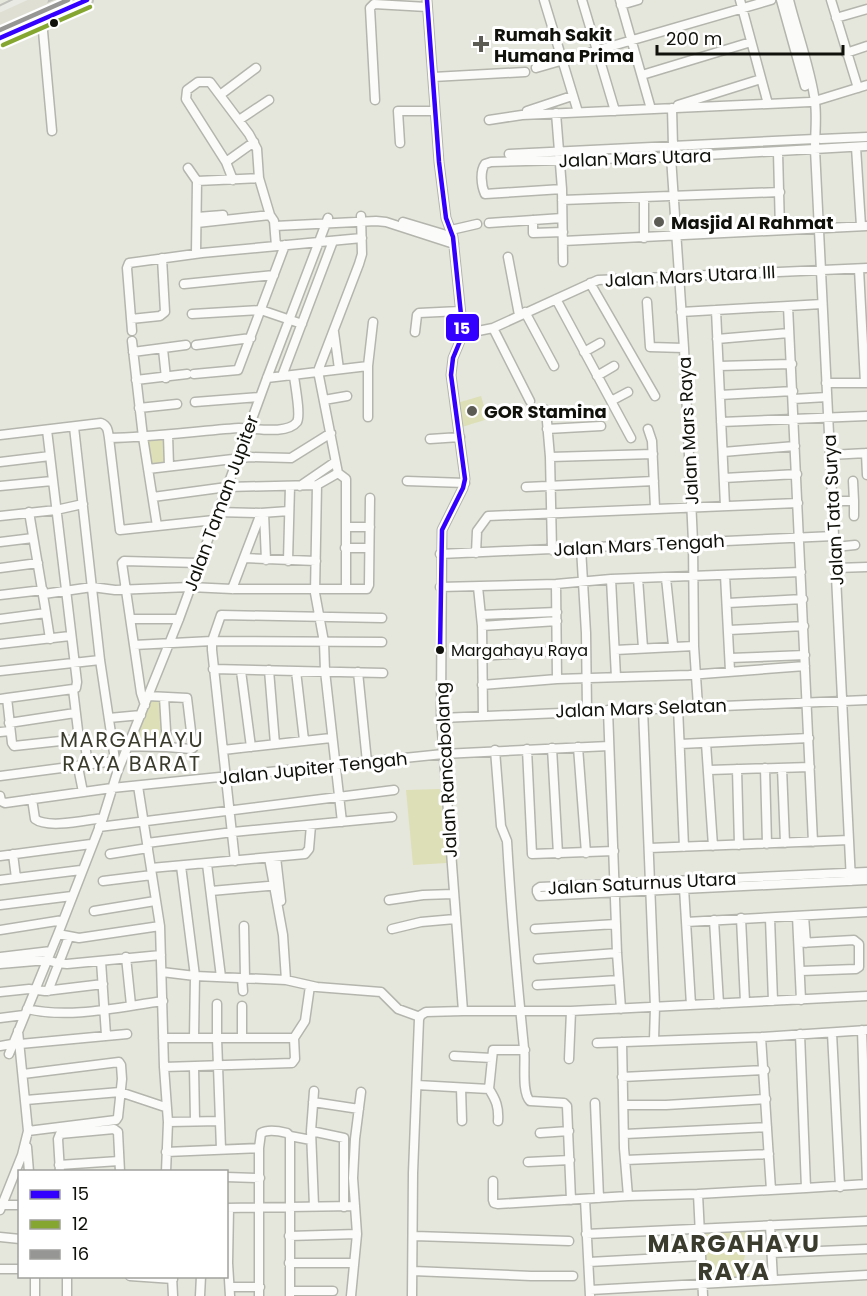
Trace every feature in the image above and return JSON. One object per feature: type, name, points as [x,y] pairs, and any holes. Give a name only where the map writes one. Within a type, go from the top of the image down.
[{"type":"highway","points":[[0,19],[42,0]]},
{"type":"highway","points":[[0,30],[69,0]]},
{"type":"main road","points":[[0,12],[25,0]]},
{"type":"main road","points":[[0,38],[87,0]]},
{"type":"street","points":[[544,0],[578,112]]},
{"type":"street","points":[[582,0],[615,111]]},
{"type":"street","points":[[638,0],[620,2],[651,109]]},
{"type":"street","points":[[536,68],[632,40],[741,4],[771,0]]},
{"type":"street","points":[[781,0],[812,101]]},
{"type":"street","points":[[789,0],[812,101]]},
{"type":"street","points":[[489,120],[556,113],[812,101],[862,87],[846,52],[831,0]]},
{"type":"street","points":[[375,100],[372,6],[427,4],[445,216],[453,237],[463,334],[453,358],[451,371],[465,483],[407,481]]},
{"type":"street","points":[[741,4],[768,104]]},
{"type":"street","points":[[836,18],[867,9]]},
{"type":"street","points":[[42,20],[52,131]]},
{"type":"street","points":[[642,75],[751,42]]},
{"type":"street","points":[[846,52],[867,46]]},
{"type":"street","points":[[220,95],[256,68]]},
{"type":"street","points":[[433,76],[525,72]]},
{"type":"street","points":[[669,108],[761,79]]},
{"type":"street","points":[[136,380],[237,371],[274,275],[281,246],[259,178],[258,157],[254,142],[210,82],[198,82],[187,90],[190,107],[226,162],[233,180]]},
{"type":"street","points":[[522,115],[572,96]]},
{"type":"street","points":[[239,120],[269,100]]},
{"type":"street","name":"Jalan Tata Surya","points":[[812,101],[812,134],[818,139],[815,149],[851,877]]},
{"type":"street","points":[[669,108],[673,146]]},
{"type":"street","points":[[400,143],[398,111],[435,111]]},
{"type":"street","points":[[556,113],[562,189],[563,262]]},
{"type":"street","name":"Jalan Mars Utara","points":[[562,189],[484,193],[482,169],[487,163],[673,146],[867,137]]},
{"type":"street","points":[[226,162],[254,142]]},
{"type":"street","name":"Jalan Mars Utara","points":[[509,154],[671,158],[867,146]]},
{"type":"street","points":[[563,242],[864,226],[863,186],[856,147]]},
{"type":"street","points":[[778,152],[780,230]]},
{"type":"street","name":"Jalan Mars Raya","points":[[671,158],[675,237],[680,276],[692,508],[694,646],[698,706]]},
{"type":"street","points":[[188,168],[199,181],[199,253]]},
{"type":"street","points":[[199,181],[259,178]]},
{"type":"street","points":[[562,200],[780,192]]},
{"type":"street","points":[[644,198],[644,238]]},
{"type":"street","points":[[489,223],[562,218]]},
{"type":"street","points":[[346,589],[346,479],[338,473],[334,462],[331,433],[318,372],[362,254],[362,219]]},
{"type":"street","points":[[200,220],[381,219],[453,237],[477,224]]},
{"type":"street","name":"Jalan Taman Jupiter","points":[[13,1050],[18,1032],[101,823],[117,773],[170,644],[327,220]]},
{"type":"street","points":[[533,220],[533,233],[563,232]]},
{"type":"street","points":[[157,526],[142,437],[127,264],[199,253],[362,238]]},
{"type":"street","points":[[282,376],[333,241]]},
{"type":"street","points":[[508,256],[522,313],[554,366]]},
{"type":"street","points":[[131,319],[160,316],[165,312],[162,258]]},
{"type":"street","points":[[826,383],[866,383],[863,268]]},
{"type":"street","name":"Jalan Mars Utara III","points":[[463,334],[493,328],[598,280],[863,268]]},
{"type":"street","points":[[183,284],[274,275]]},
{"type":"street","points":[[590,283],[655,396]]},
{"type":"street","points":[[556,299],[631,438]]},
{"type":"street","points":[[647,302],[650,346],[684,348]]},
{"type":"street","points":[[681,312],[822,304]]},
{"type":"street","points":[[788,306],[813,842]]},
{"type":"street","points":[[192,314],[261,310],[302,324]]},
{"type":"street","points":[[716,310],[725,506]]},
{"type":"street","points":[[415,332],[419,313],[460,311]]},
{"type":"street","points":[[368,417],[368,366],[373,322]]},
{"type":"street","points":[[493,328],[530,401]]},
{"type":"street","points":[[334,329],[339,369]]},
{"type":"street","points":[[717,339],[789,333]]},
{"type":"street","points":[[196,345],[251,338]]},
{"type":"street","points":[[584,352],[600,343]]},
{"type":"street","points":[[133,352],[185,345]]},
{"type":"street","points":[[163,349],[166,378]]},
{"type":"street","points":[[719,366],[792,364]]},
{"type":"street","points":[[267,378],[368,366]]},
{"type":"street","points":[[597,376],[614,366]]},
{"type":"street","points":[[110,438],[280,429],[295,423],[299,417],[294,376]]},
{"type":"street","points":[[611,401],[628,392]]},
{"type":"street","points":[[720,395],[827,397]]},
{"type":"street","points":[[324,400],[347,396]]},
{"type":"street","points":[[195,402],[260,397]]},
{"type":"street","points":[[139,408],[177,404]]},
{"type":"street","points":[[546,410],[550,457],[552,550]]},
{"type":"street","points":[[721,422],[867,416]]},
{"type":"street","points":[[624,425],[633,420]]},
{"type":"street","points":[[0,435],[101,423],[108,429],[110,438],[120,530],[216,516],[289,511]]},
{"type":"street","points":[[547,429],[601,426]]},
{"type":"street","points":[[74,427],[100,660],[117,773]]},
{"type":"street","points":[[648,429],[652,441],[655,508]]},
{"type":"street","points":[[47,430],[77,685],[73,690],[75,713],[79,739],[85,744],[83,792]]},
{"type":"street","points":[[148,470],[237,458],[291,458],[331,433]]},
{"type":"street","points":[[168,435],[169,466]]},
{"type":"street","points":[[430,439],[460,437]]},
{"type":"street","points":[[723,452],[795,446]]},
{"type":"street","points":[[830,455],[866,453],[867,475]]},
{"type":"street","points":[[550,457],[653,454]]},
{"type":"street","points":[[0,462],[50,456]]},
{"type":"street","points":[[288,561],[289,511],[295,486],[334,462]]},
{"type":"street","points":[[153,497],[227,487],[317,485],[338,473]]},
{"type":"street","points":[[724,478],[797,474]]},
{"type":"street","points":[[0,486],[52,481]]},
{"type":"street","points":[[526,487],[654,481]]},
{"type":"street","points":[[853,481],[854,516]]},
{"type":"street","name":"Jalan Rancabolang","points":[[463,1011],[441,718],[444,523],[465,483]]},
{"type":"street","points":[[317,485],[316,589],[324,642],[331,738],[342,822]]},
{"type":"street","points":[[0,595],[92,589],[190,587],[346,589],[368,587],[370,498]]},
{"type":"street","points":[[832,501],[854,501]]},
{"type":"street","points":[[476,553],[477,531],[485,517],[490,515],[798,503]]},
{"type":"street","points":[[0,516],[56,510],[83,504]]},
{"type":"street","points":[[29,512],[50,639]]},
{"type":"street","points":[[232,589],[263,513]]},
{"type":"street","points":[[263,513],[266,560]]},
{"type":"street","points":[[346,527],[370,527]]},
{"type":"street","name":"Jalan Mars Tengah","points":[[442,554],[834,536]]},
{"type":"street","points":[[0,542],[33,538]]},
{"type":"street","points":[[835,547],[855,545]]},
{"type":"street","points":[[345,548],[369,548]]},
{"type":"street","points":[[581,548],[586,633],[587,710]]},
{"type":"street","points":[[244,558],[316,561]]},
{"type":"street","points":[[113,746],[130,744],[193,748],[187,698],[164,697],[147,700],[141,693],[122,563],[124,561],[199,563]]},
{"type":"street","points":[[0,568],[38,563]]},
{"type":"street","points":[[836,568],[867,567]]},
{"type":"street","points":[[442,587],[801,572]]},
{"type":"street","points":[[725,575],[730,671]]},
{"type":"street","points":[[638,578],[643,648]]},
{"type":"street","points":[[666,578],[673,645]]},
{"type":"street","points":[[611,579],[616,677]]},
{"type":"street","points":[[556,584],[557,679]]},
{"type":"street","points":[[478,587],[482,626],[483,715]]},
{"type":"street","points":[[728,603],[803,599]]},
{"type":"street","points":[[0,619],[46,613]]},
{"type":"street","points":[[235,861],[213,669],[212,641],[222,614],[382,618]]},
{"type":"street","points":[[481,615],[557,617]]},
{"type":"street","points":[[482,626],[557,617]]},
{"type":"street","points":[[131,619],[179,619]]},
{"type":"street","points":[[729,630],[804,626]]},
{"type":"street","points":[[0,644],[70,636]]},
{"type":"street","points":[[134,645],[212,641],[382,642]]},
{"type":"street","points":[[615,650],[673,645],[694,646]]},
{"type":"street","points":[[481,656],[556,651]]},
{"type":"street","points":[[730,658],[805,655]]},
{"type":"street","points":[[0,671],[100,660]]},
{"type":"street","points":[[482,685],[805,666]]},
{"type":"street","points":[[213,669],[383,673]]},
{"type":"street","points":[[241,670],[251,747]]},
{"type":"street","points":[[268,670],[275,744]]},
{"type":"street","points":[[296,670],[304,740]]},
{"type":"street","points":[[358,672],[367,762]]},
{"type":"street","points":[[73,690],[3,698],[12,743],[17,747],[79,739]]},
{"type":"street","points":[[164,697],[168,747]]},
{"type":"street","name":"Jalan Mars Selatan","points":[[441,718],[678,706],[867,700]]},
{"type":"street","points":[[678,706],[684,847]]},
{"type":"street","points":[[643,709],[656,1007],[654,1040]]},
{"type":"street","points":[[608,710],[621,1009]]},
{"type":"street","points":[[0,732],[10,727],[75,713]]},
{"type":"street","points":[[109,718],[141,715]]},
{"type":"street","points":[[223,750],[331,738]]},
{"type":"street","points":[[680,744],[809,738]]},
{"type":"street","points":[[706,743],[713,846]]},
{"type":"street","name":"Jalan Jupiter Tengah","points":[[0,796],[1,801],[5,803],[112,788],[443,754],[609,746]]},
{"type":"street","points":[[578,747],[586,853]]},
{"type":"street","points":[[552,748],[558,854]]},
{"type":"street","points":[[527,749],[530,851],[534,855],[614,850]]},
{"type":"street","points":[[495,750],[501,826],[507,841],[519,1012],[525,1050],[526,1093],[530,1101],[566,1105],[571,1200]]},
{"type":"street","points":[[0,776],[115,761]]},
{"type":"street","points":[[709,770],[810,767]]},
{"type":"street","points":[[765,768],[766,844]]},
{"type":"street","points":[[782,768],[785,843]]},
{"type":"street","points":[[737,769],[740,845]]},
{"type":"street","points":[[136,786],[160,926],[165,1107],[168,1122],[166,1170]]},
{"type":"street","points":[[32,799],[35,819],[40,823],[101,823],[394,790]]},
{"type":"street","points":[[110,854],[232,832],[392,817]]},
{"type":"street","points":[[103,881],[181,866],[307,853],[311,825]]},
{"type":"street","points":[[649,848],[849,840]]},
{"type":"street","points":[[0,856],[91,844]]},
{"type":"street","points":[[13,854],[16,878]]},
{"type":"street","points":[[272,857],[285,928],[283,935],[286,980]]},
{"type":"street","points":[[207,864],[221,977]]},
{"type":"street","points":[[181,866],[195,976],[194,1038]]},
{"type":"street","points":[[0,880],[81,870]]},
{"type":"street","points":[[851,877],[867,872]]},
{"type":"street","points":[[851,877],[867,880]]},
{"type":"street","name":"Jalan Saturnus Utara","points":[[650,886],[684,888],[851,877]]},
{"type":"street","name":"Jalan Saturnus Utara","points":[[614,887],[539,896],[537,892],[540,887],[650,886],[851,877]]},
{"type":"street","points":[[211,891],[276,885]]},
{"type":"street","points":[[684,888],[691,1005]]},
{"type":"street","points":[[389,900],[423,895],[453,894]]},
{"type":"street","points":[[0,905],[72,896]]},
{"type":"street","points":[[94,911],[155,901]]},
{"type":"street","points":[[686,922],[867,912]]},
{"type":"street","points":[[801,916],[803,943],[801,1000]]},
{"type":"street","points":[[741,918],[745,1002]]},
{"type":"street","points":[[770,918],[773,1001]]},
{"type":"street","points":[[392,929],[421,922],[455,919]]},
{"type":"street","points":[[0,930],[63,920]]},
{"type":"street","points":[[714,920],[719,1004]]},
{"type":"street","points":[[534,929],[616,924]]},
{"type":"street","points":[[58,934],[73,937],[160,926]]},
{"type":"street","points":[[243,991],[244,926]]},
{"type":"street","points":[[48,990],[73,937]]},
{"type":"street","points":[[801,971],[856,969],[859,965],[859,944],[854,940],[803,943]]},
{"type":"street","points":[[0,957],[51,951]]},
{"type":"street","points":[[538,958],[617,953]]},
{"type":"street","points":[[0,964],[47,960],[62,964],[161,955]]},
{"type":"street","points":[[126,957],[131,1005]]},
{"type":"street","points":[[101,961],[106,1035]]},
{"type":"street","points":[[162,972],[195,976],[286,980],[310,986],[381,992],[397,1007],[420,1017]]},
{"type":"street","points":[[537,985],[619,980]]},
{"type":"street","points":[[0,992],[103,984]]},
{"type":"street","points":[[164,1067],[292,1063],[295,1059],[294,1038],[305,1021],[310,986]]},
{"type":"street","points":[[412,1296],[413,1173],[420,1017],[426,1012],[571,1011],[867,996]]},
{"type":"street","points":[[0,1018],[26,1012],[47,1013],[104,1009],[163,1001]]},
{"type":"street","points":[[217,1004],[221,1149]]},
{"type":"street","points":[[242,1006],[242,1038]]},
{"type":"street","points":[[569,1059],[571,1011]]},
{"type":"street","points":[[493,1180],[493,1200],[498,1204],[867,1184],[864,1030],[761,1037],[597,1043]]},
{"type":"street","points":[[832,1033],[840,1187]]},
{"type":"street","points":[[0,1046],[13,1050],[34,1043],[127,1034]]},
{"type":"street","points":[[800,1034],[806,1188]]},
{"type":"street","points":[[761,1037],[765,1070],[771,1190]]},
{"type":"street","points":[[163,1038],[294,1038]]},
{"type":"street","points":[[622,1042],[628,1196]]},
{"type":"street","points":[[498,1121],[497,1101],[489,1089],[492,1051],[495,1049],[525,1050]]},
{"type":"street","points":[[13,1050],[29,1073],[28,1131],[22,1155],[1,1206],[18,1204]]},
{"type":"street","points":[[454,1056],[492,1058]]},
{"type":"street","points":[[28,1131],[112,1122],[118,1117],[122,1079],[121,1062],[29,1073]]},
{"type":"street","points":[[194,1067],[195,1120]]},
{"type":"street","points":[[622,1077],[765,1070]]},
{"type":"street","points":[[417,1087],[447,1090],[489,1089]]},
{"type":"street","points":[[457,1088],[462,1121]]},
{"type":"street","points":[[314,1091],[311,1136],[314,1206]]},
{"type":"street","points":[[30,1100],[120,1092],[165,1107]]},
{"type":"street","points":[[351,1296],[357,1234],[352,1178],[362,1092]]},
{"type":"street","points":[[624,1105],[766,1099]]},
{"type":"street","points":[[313,1102],[359,1109]]},
{"type":"street","points":[[595,1103],[599,1197]]},
{"type":"street","points":[[168,1122],[220,1121]]},
{"type":"street","points":[[625,1134],[767,1127]]},
{"type":"street","points":[[119,1161],[60,1168],[58,1139],[60,1134],[114,1129],[118,1132],[120,1170]]},
{"type":"street","points":[[228,1272],[230,1291],[260,1292],[259,1148],[261,1133],[278,1131],[290,1136],[355,1139]]},
{"type":"street","points":[[540,1132],[569,1131]]},
{"type":"street","points":[[290,1136],[290,1293],[333,1291]]},
{"type":"street","points":[[344,1138],[344,1207]]},
{"type":"street","points":[[26,1140],[29,1170]]},
{"type":"street","points":[[166,1152],[259,1148]]},
{"type":"street","points":[[626,1160],[769,1155]]},
{"type":"street","points":[[528,1162],[570,1160]]},
{"type":"street","points":[[228,1177],[260,1178]]},
{"type":"street","points":[[698,1194],[703,1296]]},
{"type":"street","points":[[585,1199],[590,1293],[867,1275]]},
{"type":"street","points":[[228,1208],[354,1206]]},
{"type":"street","points":[[586,1234],[867,1221]]},
{"type":"street","points":[[770,1225],[773,1280]]},
{"type":"street","points":[[289,1236],[357,1234]]},
{"type":"street","points":[[414,1236],[569,1241]]},
{"type":"street","points":[[0,1237],[18,1239]]},
{"type":"street","points":[[771,1253],[867,1250]]},
{"type":"street","points":[[589,1262],[701,1256]]},
{"type":"street","points":[[289,1263],[353,1263]]},
{"type":"street","points":[[0,1269],[18,1269]]},
{"type":"street","points":[[412,1272],[573,1276]]},
{"type":"street","points":[[35,1278],[35,1296]]},
{"type":"street","points":[[67,1278],[67,1296]]},
{"type":"street","points":[[172,1278],[173,1296]]},
{"type":"street","points":[[200,1296],[201,1278]]},
{"type":"green space","name":"GOR Stamina","points":[[481,396],[488,419],[462,427],[457,403]]},
{"type":"green space","points":[[165,438],[168,465],[150,468],[145,440]]},
{"type":"green space","points":[[150,699],[161,699],[164,743],[141,744],[136,735]]},
{"type":"green space","points":[[440,789],[447,863],[413,865],[406,790]]},
{"type":"green space","points":[[751,1228],[741,1273],[757,1276],[757,1279],[705,1281],[703,1231]]},
{"type":"waterway","points":[[577,156],[760,148]]},
{"type":"transit line","name":"16","points":[[0,30],[68,0]]},
{"type":"transit line","name":"15","points":[[0,38],[87,0]]},
{"type":"transit line","name":"15","points":[[427,0],[439,162],[446,218],[453,237],[463,334],[453,358],[451,375],[465,479],[463,488],[442,530],[440,650]]},
{"type":"transit line","name":"12","points":[[3,45],[90,7]]},
{"type":"place","name":"Rumah Sakit Humana Prima","points":[[481,44]]},
{"type":"place","name":"Masjid Al Rahmat","points":[[659,222]]},
{"type":"place","name":"GOR Stamina","points":[[472,411]]},
{"type":"place","name":"Margahayu Raya","points":[[440,650]]},
{"type":"district","name":"MARGAHAYU RAYA BARAT","points":[[132,751]]},
{"type":"district","name":"MARGAHAYU RAYA","points":[[734,1257]]}]
